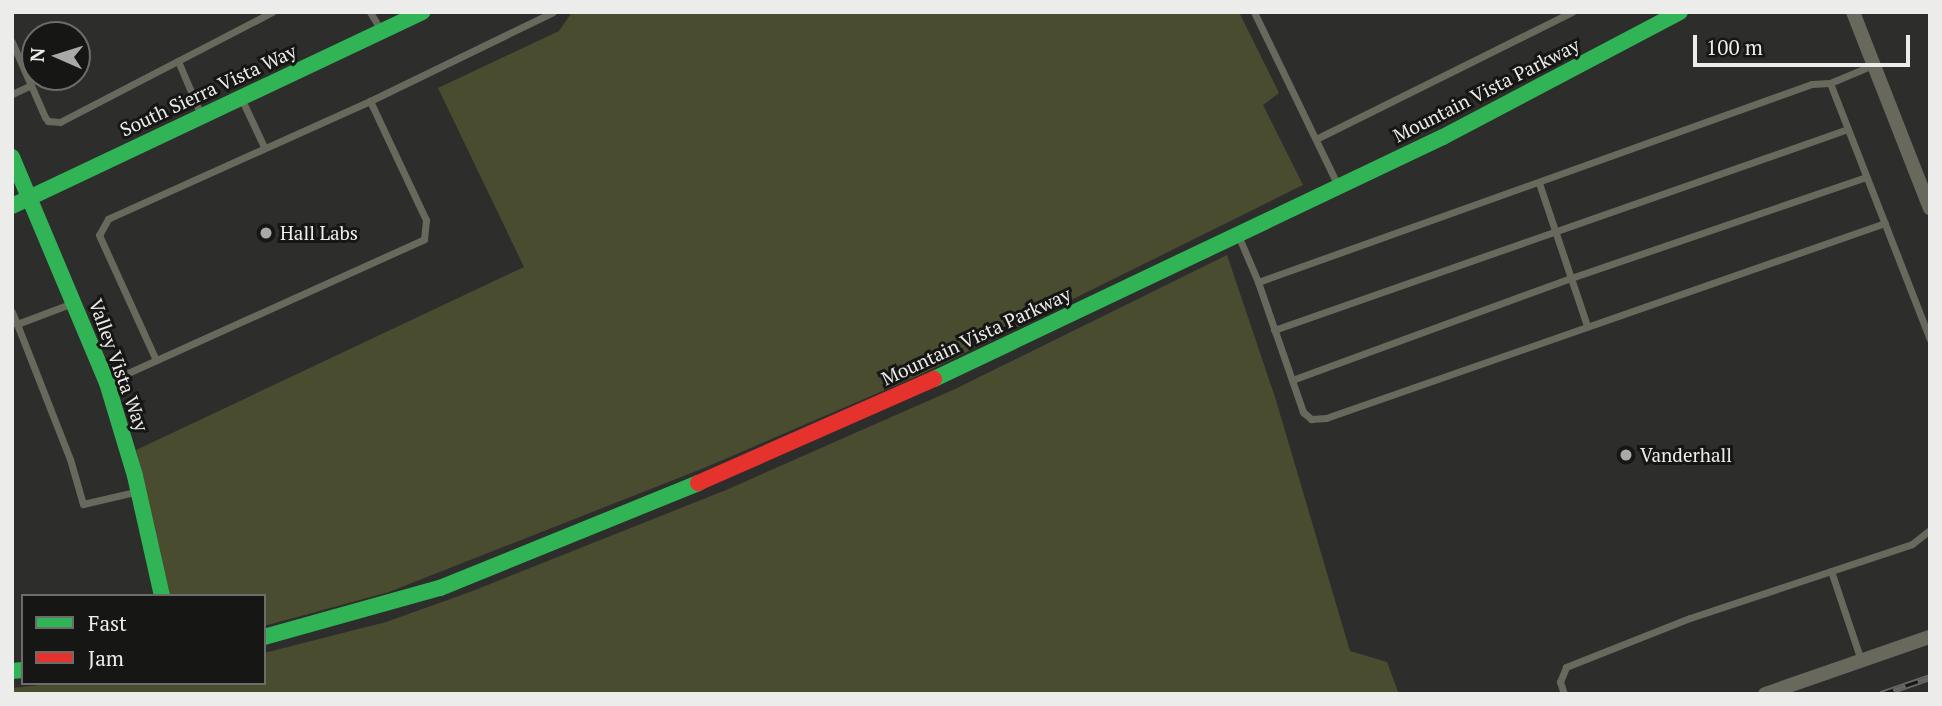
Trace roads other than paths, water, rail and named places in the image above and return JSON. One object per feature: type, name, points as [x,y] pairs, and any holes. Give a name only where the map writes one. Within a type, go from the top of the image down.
[{"type":"street","name":"South Sierra Vista Way","points":[[12,206],[422,12]]},
{"type":"street","name":"Mountain Vista Parkway","points":[[266,636],[440,588],[646,506],[914,389],[1443,137],[1680,12]]},
{"type":"street","points":[[1853,12],[1930,208]]},
{"type":"street","name":"Valley Vista Way","points":[[12,157],[107,383],[139,491],[162,594]]},
{"type":"street","points":[[1765,694],[1930,637]]},
{"type":"lane","points":[[34,91],[48,121],[60,122],[272,12]]},
{"type":"lane","points":[[370,12],[382,31]]},
{"type":"lane","points":[[156,360],[99,235],[108,219],[370,101],[553,12]]},
{"type":"lane","points":[[1254,12],[1339,187]]},
{"type":"lane","points":[[1316,139],[1572,12]]},
{"type":"lane","points":[[12,42],[21,62]]},
{"type":"lane","points":[[178,61],[202,116]]},
{"type":"lane","points":[[1258,282],[1812,84],[1830,83],[1873,65]]},
{"type":"lane","points":[[1830,83],[1930,339]]},
{"type":"lane","points":[[241,98],[264,147]]},
{"type":"lane","points":[[107,383],[425,239],[426,220],[370,101]]},
{"type":"lane","points":[[1274,330],[1848,129]]},
{"type":"lane","points":[[1292,380],[1571,278],[1866,177]]},
{"type":"lane","points":[[1539,183],[1587,326]]},
{"type":"lane","points":[[1238,235],[1258,282],[1303,412],[1311,419],[1326,418],[1885,223]]},
{"type":"lane","points":[[17,324],[75,302]]},
{"type":"lane","points":[[12,312],[70,459],[83,505],[139,491]]},
{"type":"lane","points":[[1564,694],[1560,682],[1566,667],[1690,618],[1912,544],[1930,530]]},
{"type":"lane","points":[[1831,570],[1861,660]]},
{"type":"railway","points":[[1881,694],[1930,677]]},
{"type":"place","name":"Hall Labs","points":[[266,233]]},
{"type":"place","name":"Vanderhall","points":[[1626,455]]}]
